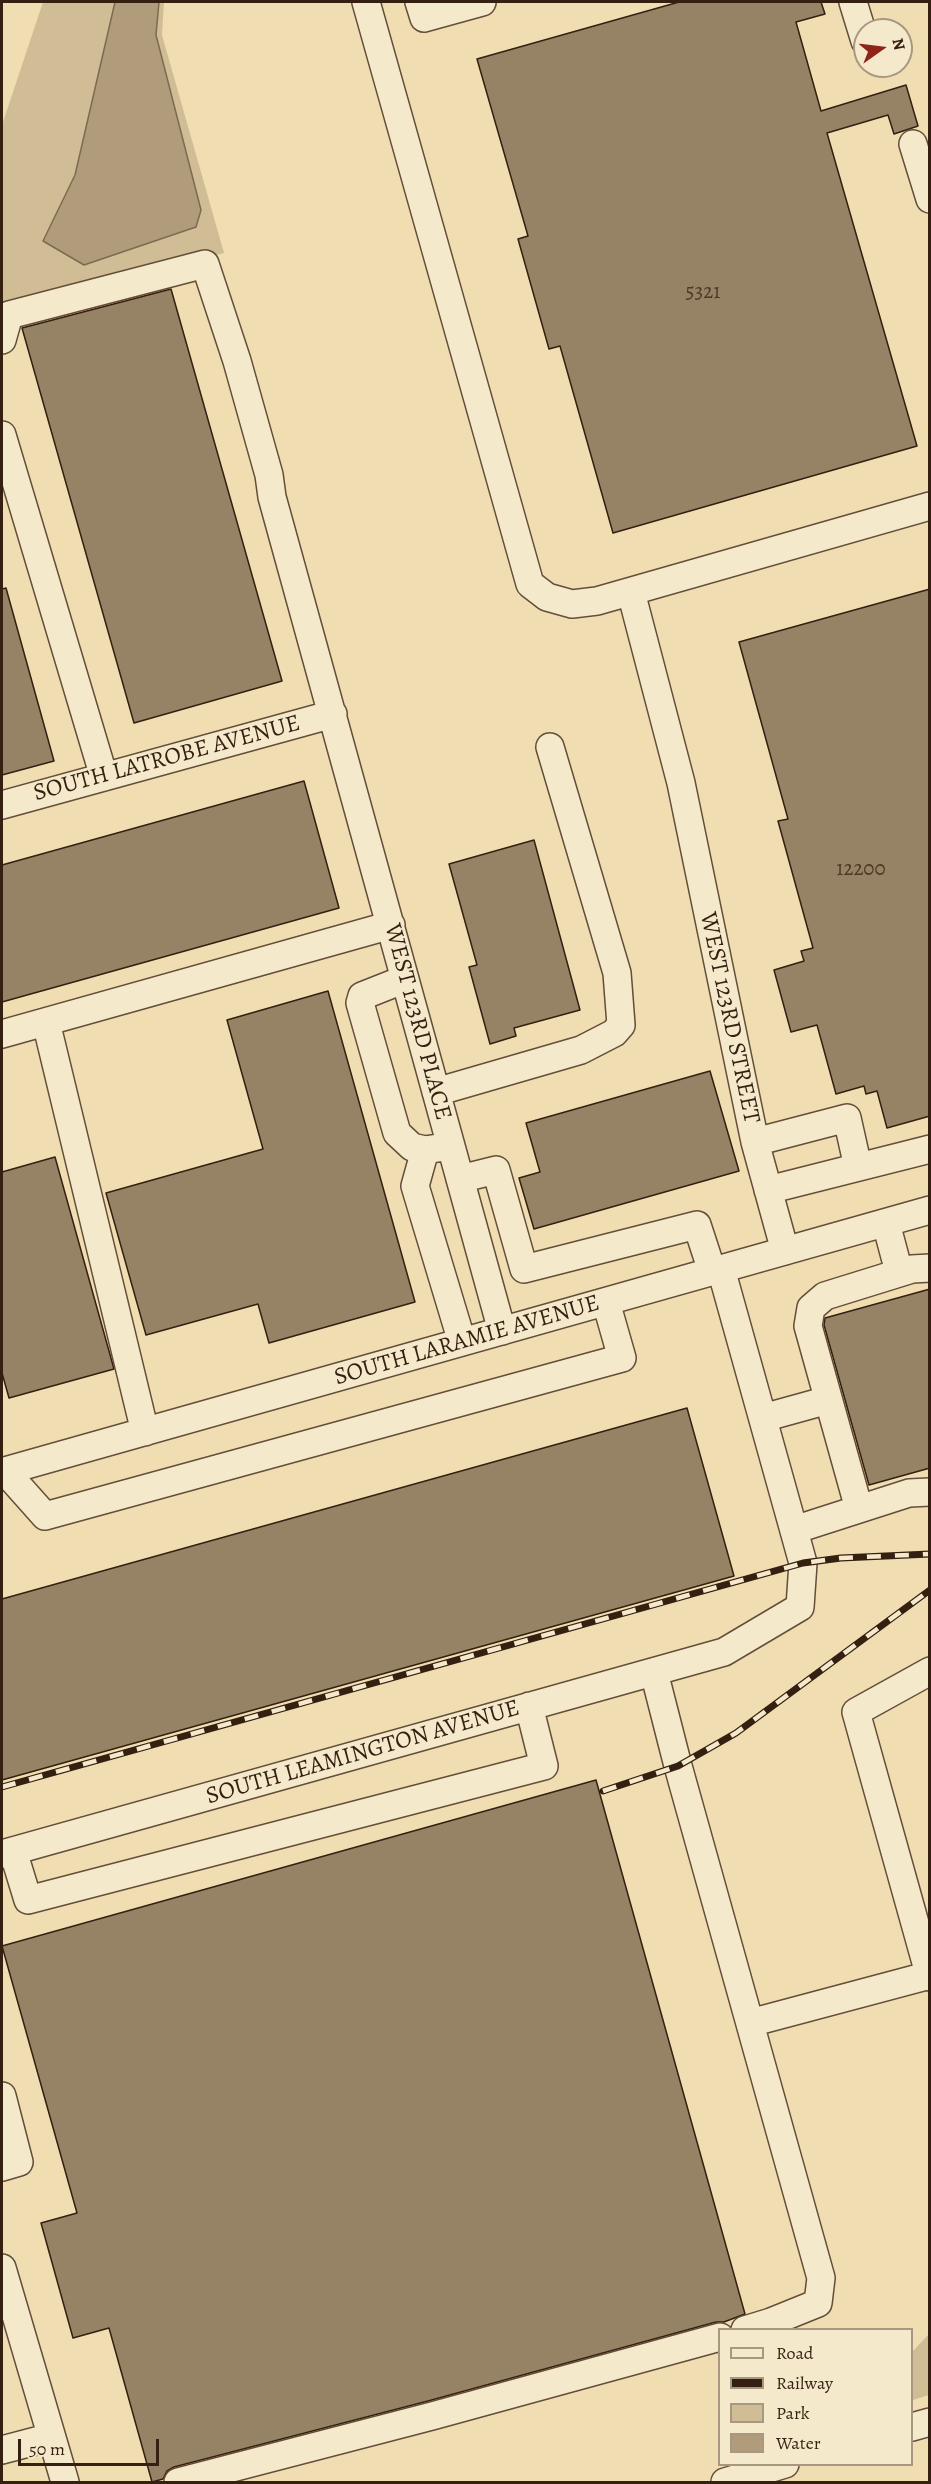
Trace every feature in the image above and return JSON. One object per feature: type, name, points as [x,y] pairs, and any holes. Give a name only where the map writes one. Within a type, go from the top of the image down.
[{"type":"street","points":[[366,2],[530,584],[547,597],[572,604],[597,601],[930,506]]},
{"type":"street","points":[[419,2],[424,18],[482,2]]},
{"type":"street","points":[[853,2],[858,18]]},
{"type":"street","points":[[913,144],[930,199]]},
{"type":"street","name":"WEST 123RD PLACE","points":[[2,340],[9,315],[205,264],[237,361],[436,1092],[438,1148],[460,1179],[502,1331]]},
{"type":"street","points":[[2,435],[104,777]]},
{"type":"street","name":"WEST 123RD STREET","points":[[631,592],[681,783],[755,1142],[785,1251]]},
{"type":"street","name":"SOUTH LATROBE AVENUE","points":[[2,805],[333,714]]},
{"type":"street","points":[[436,1092],[581,1050],[614,1033],[621,1024],[617,973],[550,747]]},
{"type":"street","points":[[2,1034],[391,925]]},
{"type":"street","points":[[405,979],[362,996],[360,1003],[397,1133],[412,1147],[438,1148],[415,1186],[462,1342]]},
{"type":"street","points":[[46,1022],[145,1432]]},
{"type":"street","points":[[755,1142],[847,1118],[858,1167]]},
{"type":"street","points":[[768,1190],[930,1149]]},
{"type":"street","points":[[460,1179],[496,1170],[524,1269],[697,1225],[716,1270],[763,1418],[794,1530],[909,1493],[930,1492]]},
{"type":"street","name":"SOUTH LARAMIE AVENUE","points":[[3,1471],[930,1210]]},
{"type":"street","points":[[886,1223],[899,1272]]},
{"type":"street","points":[[859,1509],[808,1326],[811,1308],[825,1296],[899,1272],[930,1268]]},
{"type":"street","points":[[3,1471],[45,1516],[622,1358],[606,1302]]},
{"type":"street","points":[[763,1418],[828,1400]]},
{"type":"street","name":"SOUTH LEAMINGTON AVENUE","points":[[7,1852],[724,1652],[800,1607],[803,1563],[794,1530]]},
{"type":"street","points":[[750,2023],[929,1976],[856,1712],[930,1671]]},
{"type":"street","points":[[654,1672],[821,2278],[818,2303],[752,2328]]},
{"type":"street","points":[[7,1852],[28,1900],[544,1766],[529,1706]]},
{"type":"street","points":[[2,2096],[19,2162],[2,2167]]},
{"type":"street","points":[[2,2268],[65,2482]]},
{"type":"street","points":[[178,2482],[432,2416],[718,2338]]},
{"type":"street","points":[[913,2427],[930,2422]]},
{"type":"street","points":[[2,2450],[51,2437]]},
{"type":"street","points":[[724,2482],[778,2466]]},
{"type":"green space","points":[[43,2],[164,2],[162,35],[224,253],[2,309],[2,125]]},
{"type":"green space","points":[[929,2334],[929,2395],[913,2400],[913,2351]]},
{"type":"water","points":[[115,2],[159,2],[156,35],[201,210],[196,227],[84,265],[43,241],[75,175]]},
{"type":"building","points":[[679,2],[821,2],[825,14],[796,22],[821,111],[906,85],[918,126],[894,134],[888,115],[827,133],[917,446],[613,533],[560,346],[549,349],[518,239],[528,236],[477,59]]},
{"type":"building","points":[[171,289],[282,681],[134,723],[22,328]]},
{"type":"building","points":[[6,588],[54,761],[2,775],[2,589]]},
{"type":"building","points":[[930,589],[930,1116],[887,1128],[877,1091],[866,1094],[864,1086],[836,1094],[817,1025],[791,1032],[774,970],[804,961],[801,951],[813,948],[778,821],[788,819],[739,642]]},
{"type":"building","points":[[304,781],[339,908],[2,1002],[2,865]]},
{"type":"building","points":[[534,840],[580,1010],[514,1028],[516,1036],[490,1044],[469,967],[477,965],[449,864]]},
{"type":"building","points":[[328,991],[415,1302],[269,1343],[258,1304],[146,1335],[106,1193],[263,1149],[227,1020]]},
{"type":"building","points":[[710,1071],[739,1171],[534,1229],[519,1178],[540,1172],[526,1123]]},
{"type":"building","points":[[55,1157],[114,1369],[9,1398],[2,1373],[2,1172]]},
{"type":"building","points":[[930,1289],[930,1468],[869,1485],[824,1325],[825,1318]]},
{"type":"building","points":[[687,1408],[734,1576],[2,1780],[2,1599]]},
{"type":"building","points":[[596,1780],[745,2314],[724,2322],[716,2322],[428,2401],[174,2467],[167,2471],[163,2479],[152,2482],[109,2328],[73,2338],[41,2223],[77,2213],[2,1946]]},
{"type":"railway","points":[[2,1787],[803,1563],[841,1558],[930,1554]]},
{"type":"railway","points":[[603,1791],[678,1766],[736,1733],[930,1590]]}]
